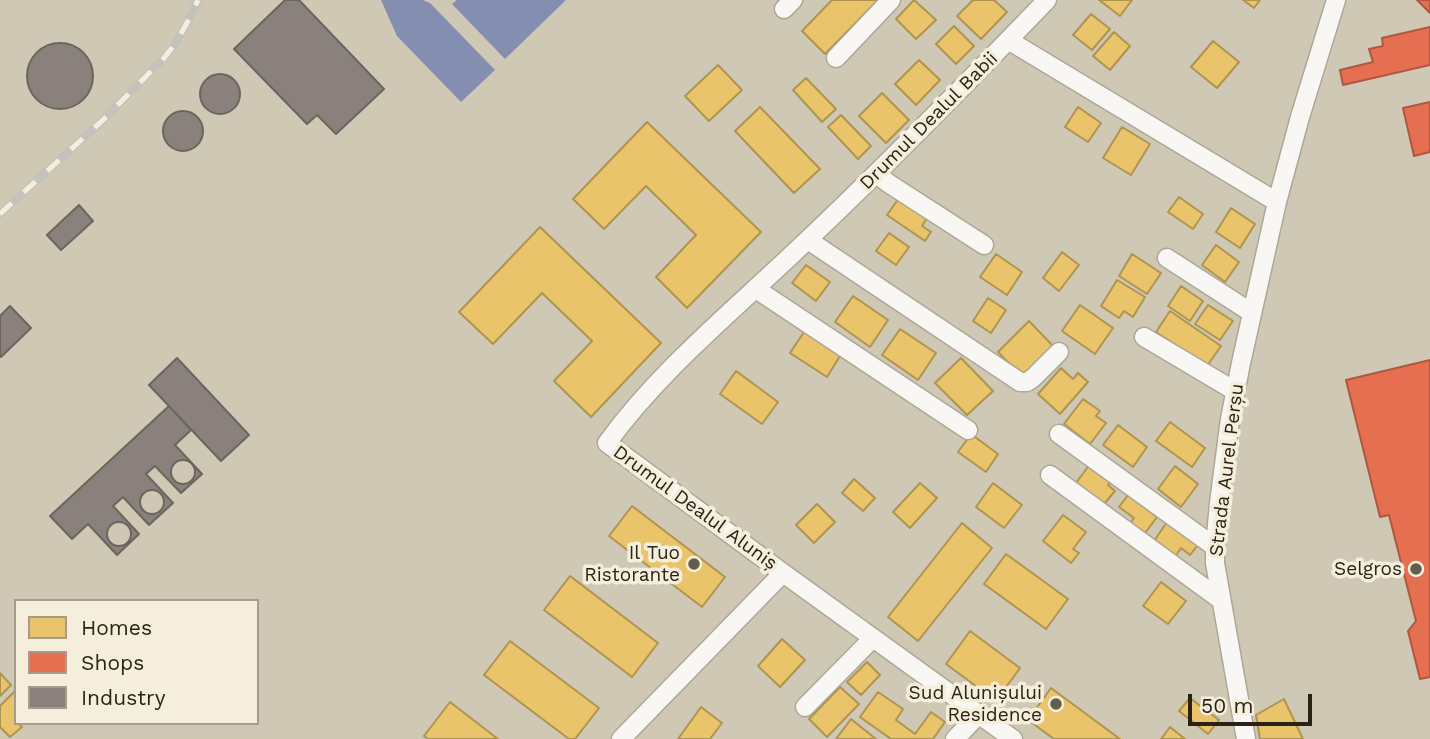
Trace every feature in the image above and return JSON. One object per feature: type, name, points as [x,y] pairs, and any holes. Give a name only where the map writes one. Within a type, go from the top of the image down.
[{"type":"street","points":[[836,58],[891,0]]},
{"type":"street","name":"Drumul Dealul Babii","points":[[607,443],[685,355],[877,174],[1048,0]]},
{"type":"street","name":"Strada Aurel Perșu","points":[[1246,739],[1215,562],[1219,503],[1235,391],[1277,202],[1336,0]]},
{"type":"street","points":[[1008,40],[1277,202]]},
{"type":"street","points":[[877,174],[984,246]]},
{"type":"street","points":[[808,240],[1020,382],[1027,383],[1059,352]]},
{"type":"street","points":[[1167,258],[1252,313]]},
{"type":"street","points":[[756,289],[968,430]]},
{"type":"street","points":[[1144,337],[1235,391]]},
{"type":"street","points":[[1059,434],[1215,547]]},
{"type":"street","name":"Drumul Dealul Aluniș","points":[[607,443],[1013,739]]},
{"type":"street","points":[[1050,475],[1221,600]]},
{"type":"street","name":"Drumul Dealul Aluniș","points":[[621,739],[783,573]]},
{"type":"street","points":[[805,708],[873,638]]},
{"type":"street","points":[[955,739],[979,714]]},
{"type":"water","points":[[381,0],[423,0],[430,3],[495,70],[461,102],[397,36]]},
{"type":"water","points":[[457,0],[566,0],[505,59],[452,4]]},
{"type":"building: Homes","points":[[832,0],[878,0],[825,54],[802,31]]},
{"type":"building: Homes","points":[[914,0],[936,20],[916,39],[896,19]]},
{"type":"building: Homes","points":[[973,0],[994,0],[1007,12],[981,39],[957,16]]},
{"type":"building: Homes","points":[[1099,0],[1132,0],[1120,16]]},
{"type":"building: Homes","points":[[1243,0],[1260,0],[1254,8]]},
{"type":"building: Homes","points":[[1091,14],[1110,29],[1092,50],[1073,35]]},
{"type":"building: Homes","points":[[954,26],[974,46],[956,64],[936,44]]},
{"type":"building: Homes","points":[[1114,32],[1130,46],[1110,70],[1093,56]]},
{"type":"building: Homes","points":[[1213,41],[1239,62],[1217,88],[1191,67]]},
{"type":"building: Homes","points":[[919,60],[940,80],[916,105],[895,84]]},
{"type":"building: Homes","points":[[718,65],[742,90],[709,121],[685,96]]},
{"type":"building: Homes","points":[[806,78],[836,109],[822,122],[793,90]]},
{"type":"building: Homes","points":[[882,93],[909,120],[886,143],[859,116]]},
{"type":"building: Homes","points":[[760,107],[820,169],[794,193],[735,131]]},
{"type":"building: Homes","points":[[1078,107],[1101,123],[1088,142],[1065,127]]},
{"type":"building: Homes","points":[[841,115],[871,146],[858,159],[828,127]]},
{"type":"building: Homes","points":[[647,122],[761,232],[687,308],[656,277],[696,235],[646,186],[604,229],[573,199]]},
{"type":"building: Homes","points":[[1122,127],[1150,144],[1131,175],[1103,158]]},
{"type":"building: Homes","points":[[1179,197],[1203,214],[1193,229],[1168,212]]},
{"type":"building: Homes","points":[[899,198],[927,218],[922,226],[931,232],[925,241],[887,215]]},
{"type":"building: Homes","points":[[1231,208],[1255,224],[1240,248],[1216,232]]},
{"type":"building: Homes","points":[[540,227],[661,343],[591,417],[554,381],[592,341],[542,293],[493,344],[459,312]]},
{"type":"building: Homes","points":[[889,233],[909,247],[896,265],[876,251]]},
{"type":"building: Homes","points":[[1216,245],[1239,262],[1225,282],[1202,265]]},
{"type":"building: Homes","points":[[1062,252],[1079,265],[1059,291],[1043,278]]},
{"type":"building: Homes","points":[[996,254],[1022,272],[1007,295],[980,277]]},
{"type":"building: Homes","points":[[1132,254],[1161,273],[1147,294],[1119,276]]},
{"type":"building: Homes","points":[[806,265],[830,282],[816,301],[792,283]]},
{"type":"building: Homes","points":[[1117,280],[1145,297],[1133,317],[1124,311],[1119,318],[1101,306]]},
{"type":"building: Homes","points":[[1181,286],[1203,301],[1190,321],[1168,306]]},
{"type":"building: Homes","points":[[853,296],[888,320],[870,347],[835,322]]},
{"type":"building: Homes","points":[[988,298],[1006,310],[991,333],[973,321]]},
{"type":"building: Homes","points":[[1080,305],[1113,328],[1095,354],[1062,331]]},
{"type":"building: Homes","points":[[1208,305],[1233,321],[1220,340],[1195,324]]},
{"type":"building: Homes","points":[[1170,311],[1221,346],[1207,366],[1156,332]]},
{"type":"building: Homes","points":[[1029,321],[1053,346],[1022,377],[998,352]]},
{"type":"building: Homes","points":[[900,329],[936,353],[918,380],[882,355]]},
{"type":"building: Homes","points":[[804,332],[840,356],[827,377],[790,353]]},
{"type":"building: Homes","points":[[961,358],[993,391],[967,415],[935,383]]},
{"type":"building: Homes","points":[[1061,368],[1073,379],[1078,373],[1088,382],[1060,414],[1038,394]]},
{"type":"building: Homes","points":[[736,371],[778,402],[762,424],[720,394]]},
{"type":"building: Homes","points":[[1083,399],[1100,411],[1096,416],[1106,423],[1090,444],[1064,424]]},
{"type":"building: Homes","points":[[1170,422],[1205,448],[1192,467],[1156,441]]},
{"type":"building: Homes","points":[[1118,425],[1147,447],[1133,467],[1103,445]]},
{"type":"building: Homes","points":[[971,434],[998,454],[986,472],[958,452]]},
{"type":"building: Homes","points":[[1090,464],[1111,480],[1108,485],[1115,491],[1104,504],[1076,483]]},
{"type":"building: Homes","points":[[1175,466],[1198,484],[1181,507],[1158,489]]},
{"type":"building: Homes","points":[[854,479],[875,498],[863,511],[842,493]]},
{"type":"building: Homes","points":[[920,483],[937,498],[910,528],[893,512]]},
{"type":"building: Homes","points":[[993,483],[1022,505],[1004,528],[976,507]]},
{"type":"building: Homes","points":[[1128,495],[1157,517],[1143,536],[1129,525],[1134,518],[1119,507]]},
{"type":"building: Homes","points":[[817,504],[835,522],[814,543],[796,525]]},
{"type":"building: Homes","points":[[632,506],[725,577],[702,607],[609,536]]},
{"type":"building: Homes","points":[[1063,515],[1086,532],[1073,549],[1079,553],[1071,563],[1043,541]]},
{"type":"building: Homes","points":[[1167,522],[1198,545],[1190,555],[1181,548],[1175,557],[1154,541]]},
{"type":"building: Homes","points":[[962,523],[992,548],[918,641],[888,617]]},
{"type":"building: Homes","points":[[1006,554],[1068,599],[1046,629],[984,584]]},
{"type":"building: Homes","points":[[570,576],[658,643],[632,677],[544,610]]},
{"type":"building: Homes","points":[[1161,582],[1186,601],[1168,624],[1143,606]]},
{"type":"building: Homes","points":[[970,631],[1020,668],[996,701],[946,664]]},
{"type":"building: Homes","points":[[782,639],[805,660],[780,687],[758,666]]},
{"type":"building: Homes","points":[[510,641],[599,708],[575,739],[569,739],[484,675]]},
{"type":"building: Homes","points":[[867,662],[880,675],[861,695],[847,682]]},
{"type":"building: Homes","points":[[0,673],[11,685],[0,696]]},
{"type":"building: Homes","points":[[840,687],[859,704],[827,737],[809,719]]},
{"type":"building: Homes","name":"Sud Alunișului Residence","points":[[1051,688],[1120,739],[1054,739],[1028,720]]},
{"type":"building: Homes","points":[[14,692],[14,725],[22,727],[10,737],[0,727],[0,706]]},
{"type":"building: Homes","points":[[878,692],[903,709],[896,720],[915,734],[931,712],[945,722],[933,739],[891,739],[860,717]]},
{"type":"building: Homes","points":[[1190,698],[1219,720],[1208,734],[1179,711]]},
{"type":"building: Homes","points":[[1284,699],[1303,739],[1260,739],[1256,715]]},
{"type":"building: Homes","points":[[450,702],[498,739],[428,739],[424,736]]},
{"type":"building: Homes","points":[[701,707],[722,723],[710,739],[678,739]]},
{"type":"building: Homes","points":[[851,719],[876,739],[836,739]]},
{"type":"building: Homes","points":[[1170,727],[1185,739],[1161,739]]},
{"type":"building: Shops","points":[[1417,0],[1430,0],[1430,13]]},
{"type":"building: Shops","points":[[1430,27],[1430,65],[1343,85],[1340,70],[1373,62],[1369,49],[1383,46],[1382,38]]},
{"type":"building: Shops","points":[[1430,102],[1430,152],[1414,156],[1403,108]]},
{"type":"building: Shops","name":"Selgros","points":[[1430,360],[1430,677],[1420,679],[1408,631],[1416,621],[1389,515],[1380,517],[1346,380]]},
{"type":"building: Industry","points":[[285,0],[299,0],[384,89],[336,134],[317,115],[307,124],[234,49]]},
{"type":"building: Industry","points":[[54,43],[66,43],[78,48],[88,58],[93,76],[91,89],[78,104],[66,109],[54,109],[42,104],[32,94],[27,82],[27,70],[32,58],[42,48]]},
{"type":"building: Industry","points":[[220,74],[228,75],[234,80],[239,86],[239,102],[234,108],[228,113],[220,114],[212,113],[206,108],[201,102],[200,94],[201,86],[206,80],[212,75]]},
{"type":"building: Industry","points":[[183,111],[191,112],[197,117],[202,123],[202,139],[197,145],[191,150],[183,151],[175,150],[169,145],[164,139],[163,131],[164,123],[169,117],[175,112]]},
{"type":"building: Industry","points":[[79,205],[93,221],[61,250],[47,235]]},
{"type":"building: Industry","points":[[10,306],[31,328],[1,357],[0,316]]},
{"type":"building: Industry","points":[[177,358],[249,435],[221,461],[149,385]]},
{"type":"building: Industry","points":[[169,406],[191,430],[175,445],[202,474],[181,493],[155,466],[146,474],[173,503],[149,525],[123,497],[113,506],[139,534],[117,555],[88,524],[72,539],[50,516]]},
{"type":"building: Industry","points":[[183,460],[192,463],[195,472],[192,481],[183,484],[174,481],[171,472],[174,463]]},
{"type":"building: Industry","points":[[152,490],[161,493],[164,502],[161,511],[152,514],[143,511],[140,502],[143,493]]},
{"type":"building: Industry","points":[[119,522],[128,525],[131,534],[128,543],[119,546],[110,543],[107,534],[110,525]]},
{"type":"railway","points":[[0,214],[103,120],[164,58],[175,44],[198,0]]},
{"type":"place","name":"Il Tuo Ristorante","points":[[694,564]]},
{"type":"place","name":"Selgros","points":[[1416,569]]},
{"type":"place","name":"Sud Alunișului Residence","points":[[1056,704]]}]
